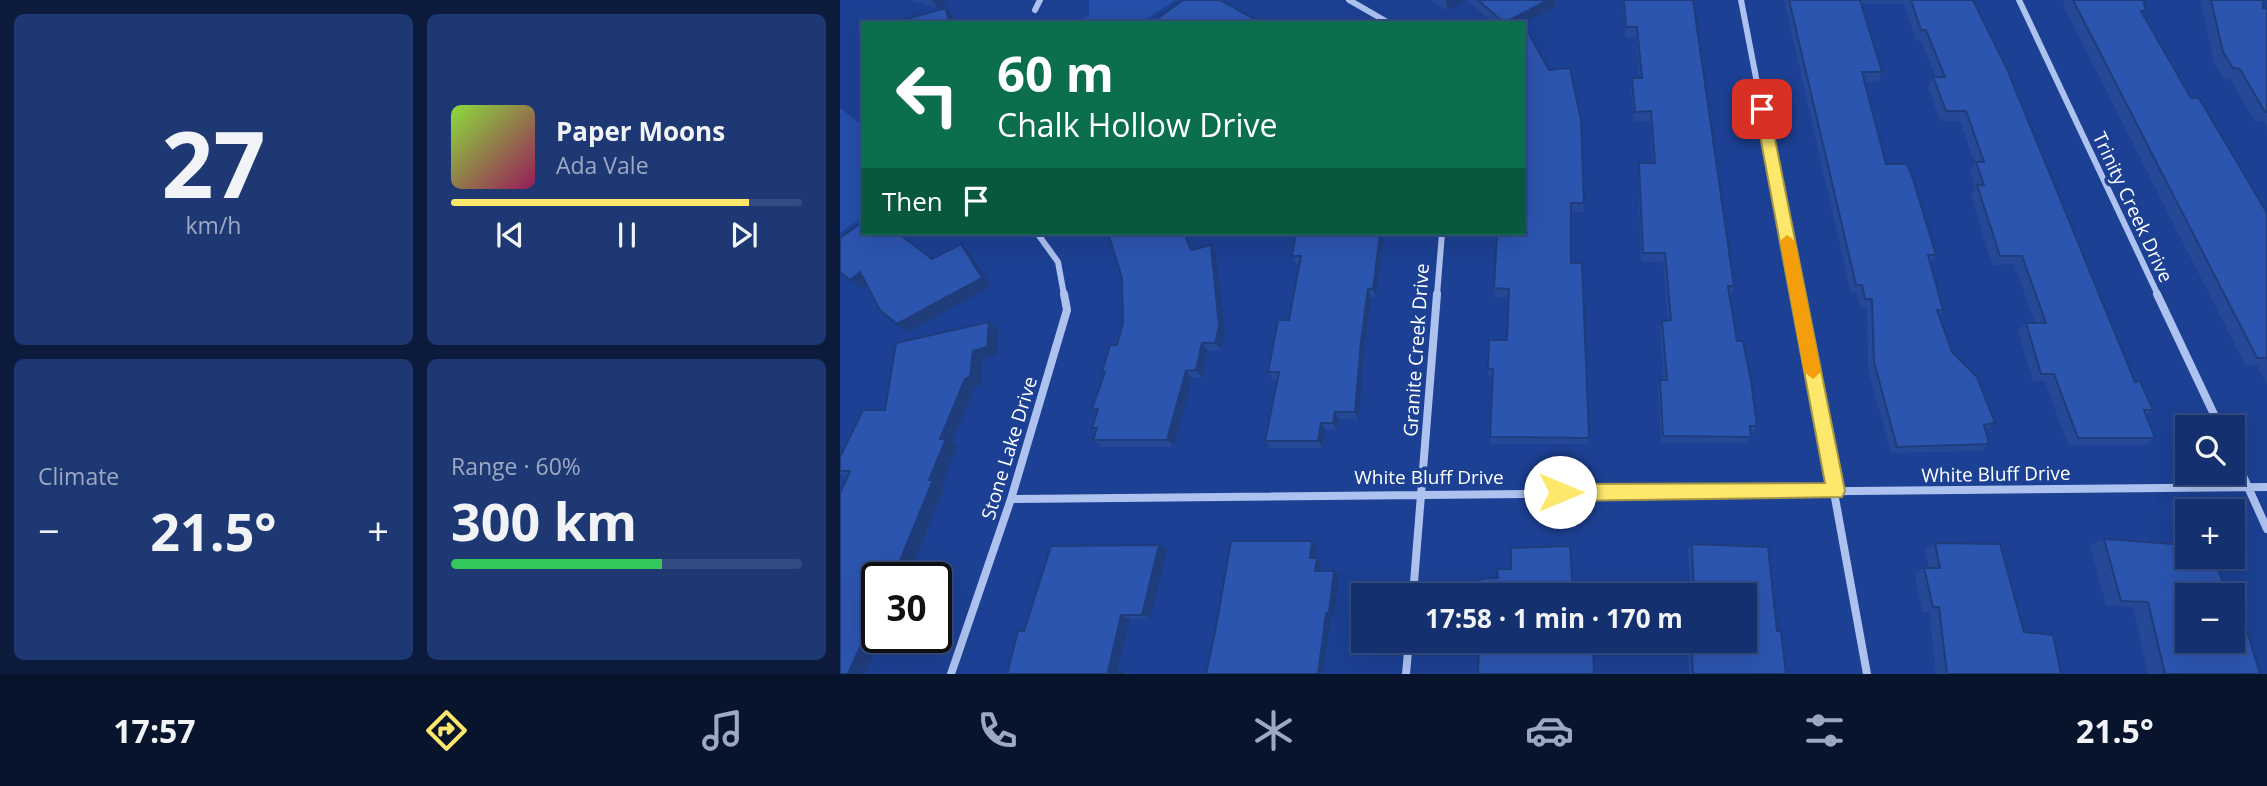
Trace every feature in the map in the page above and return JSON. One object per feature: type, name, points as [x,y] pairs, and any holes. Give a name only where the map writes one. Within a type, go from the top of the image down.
[{"type":"street","points":[[1035,10],[1040,0]]},
{"type":"street","points":[[1349,0],[1385,21]]},
{"type":"street","points":[[1741,0],[1836,491],[1867,674]]},
{"type":"street","name":"Trinity Creek Drive","points":[[2019,0],[2214,415]]},
{"type":"street","name":"Stone Lake Drive","points":[[951,674],[1011,499],[1067,310],[1058,262],[1038,235]]},
{"type":"street","name":"Granite Creek Drive","points":[[1414,583],[1442,235]]},
{"type":"street","points":[[2245,480],[2267,529]]},
{"type":"street","name":"White Bluff Drive","points":[[1011,499],[2267,487]]},
{"type":"street","points":[[1406,674],[1408,653]]},
{"type":"shaded area","points":[[1089,0],[1176,0],[1143,21],[1080,21],[1089,15]]},
{"type":"shaded area","points":[[840,108],[861,124],[861,218],[840,233]]},
{"type":"building","points":[[1183,0],[1220,0],[1257,21],[1154,21]]},
{"type":"building","points":[[1478,0],[1548,0],[1508,21],[1502,21]]},
{"type":"building","points":[[1624,0],[1693,0],[1734,286],[1728,286],[1737,341],[1743,341],[1757,426],[1750,426],[1751,437],[1663,436],[1660,380],[1667,380],[1662,321],[1671,320],[1665,253],[1643,253],[1639,163],[1655,163],[1651,111],[1635,112],[1632,78],[1642,78],[1637,27],[1626,27]]},
{"type":"building","points":[[1789,0],[1860,0],[1882,72],[1862,72],[1886,164],[1907,164],[1913,179],[1936,255],[1928,255],[1943,310],[1937,310],[1952,352],[1977,377],[1995,423],[1984,425],[1989,444],[1897,447],[1874,362],[1872,299],[1865,299],[1862,285],[1856,285]]},
{"type":"building","points":[[1911,0],[1973,0],[2007,69],[2135,382],[2140,381],[2153,410],[2144,410],[2155,438],[2078,438],[2054,374],[2041,374],[2026,323],[2046,323],[2022,256],[2000,256],[1977,185],[1984,185],[1976,162],[1984,162],[1966,111],[1946,111],[1933,77],[1945,77],[1926,30],[1921,30]]},
{"type":"building","points":[[2073,0],[2143,0],[2146,11],[2141,11],[2191,98],[2199,98],[2267,213],[2267,358],[2257,358]]},
{"type":"building","points":[[2211,0],[2263,0],[2263,8],[2267,8],[2267,112],[2240,69],[2233,68],[2223,52]]},
{"type":"building","points":[[946,8],[949,21],[899,21]]},
{"type":"building","points":[[1526,29],[1549,70],[1570,68],[1581,120],[1584,203],[1571,203],[1571,263],[1582,263],[1589,438],[1490,437],[1493,369],[1488,369],[1489,340],[1507,340],[1509,289],[1494,288],[1497,235],[1526,235]]},
{"type":"building","points":[[861,223],[861,235],[901,235],[932,259],[961,244],[982,278],[897,324],[880,310],[860,272],[850,280],[840,272],[840,238]]},
{"type":"building","points":[[1109,235],[1185,235],[1191,250],[1211,245],[1219,326],[1215,343],[1202,343],[1196,370],[1186,371],[1167,440],[1093,440],[1097,428],[1092,428],[1098,409],[1092,409],[1105,372],[1102,372],[1110,345],[1117,345],[1123,323],[1122,278]]},
{"type":"building","points":[[1296,235],[1380,235],[1373,289],[1368,289],[1355,412],[1335,412],[1333,423],[1321,423],[1318,441],[1265,441],[1279,372],[1268,372],[1278,320],[1289,320],[1301,256],[1292,256]]},
{"type":"building","points":[[989,322],[987,347],[973,351],[970,377],[965,379],[940,439],[946,439],[929,480],[933,480],[900,562],[861,562],[861,645],[848,674],[840,674],[840,493],[850,471],[840,471],[840,457],[863,410],[885,410],[896,343]]},
{"type":"building","points":[[2104,539],[2175,544],[2175,569],[2218,569],[2223,583],[2175,583],[2175,653],[2245,653],[2247,631],[2260,674],[2165,674],[2148,602],[2121,601]]},
{"type":"building","points":[[1231,541],[1312,541],[1310,558],[1317,558],[1315,571],[1334,571],[1318,674],[1206,674]]},
{"type":"building","points":[[1935,543],[2000,544],[2024,632],[2053,635],[2061,674],[1947,674],[1939,607],[1933,607],[1924,568],[1940,568]]},
{"type":"building","points":[[1692,544],[1768,547],[1777,631],[1781,631],[1786,674],[1693,674],[1692,653],[1757,653],[1757,583],[1694,583]]},
{"type":"building","points":[[1159,545],[1142,615],[1121,615],[1108,672],[1124,674],[1007,674],[1018,631],[1024,631],[1051,546]]},
{"type":"building","points":[[1570,546],[1572,583],[1480,583],[1480,579],[1498,578],[1497,569],[1511,569],[1511,548]]},
{"type":"building","points":[[1479,653],[1593,653],[1594,674],[1478,674]]},
{"type":"slow traffic","points":[[1787,241],[1813,372]]},
{"type":"route","points":[[1560,492],[1836,491],[1762,109]]}]
